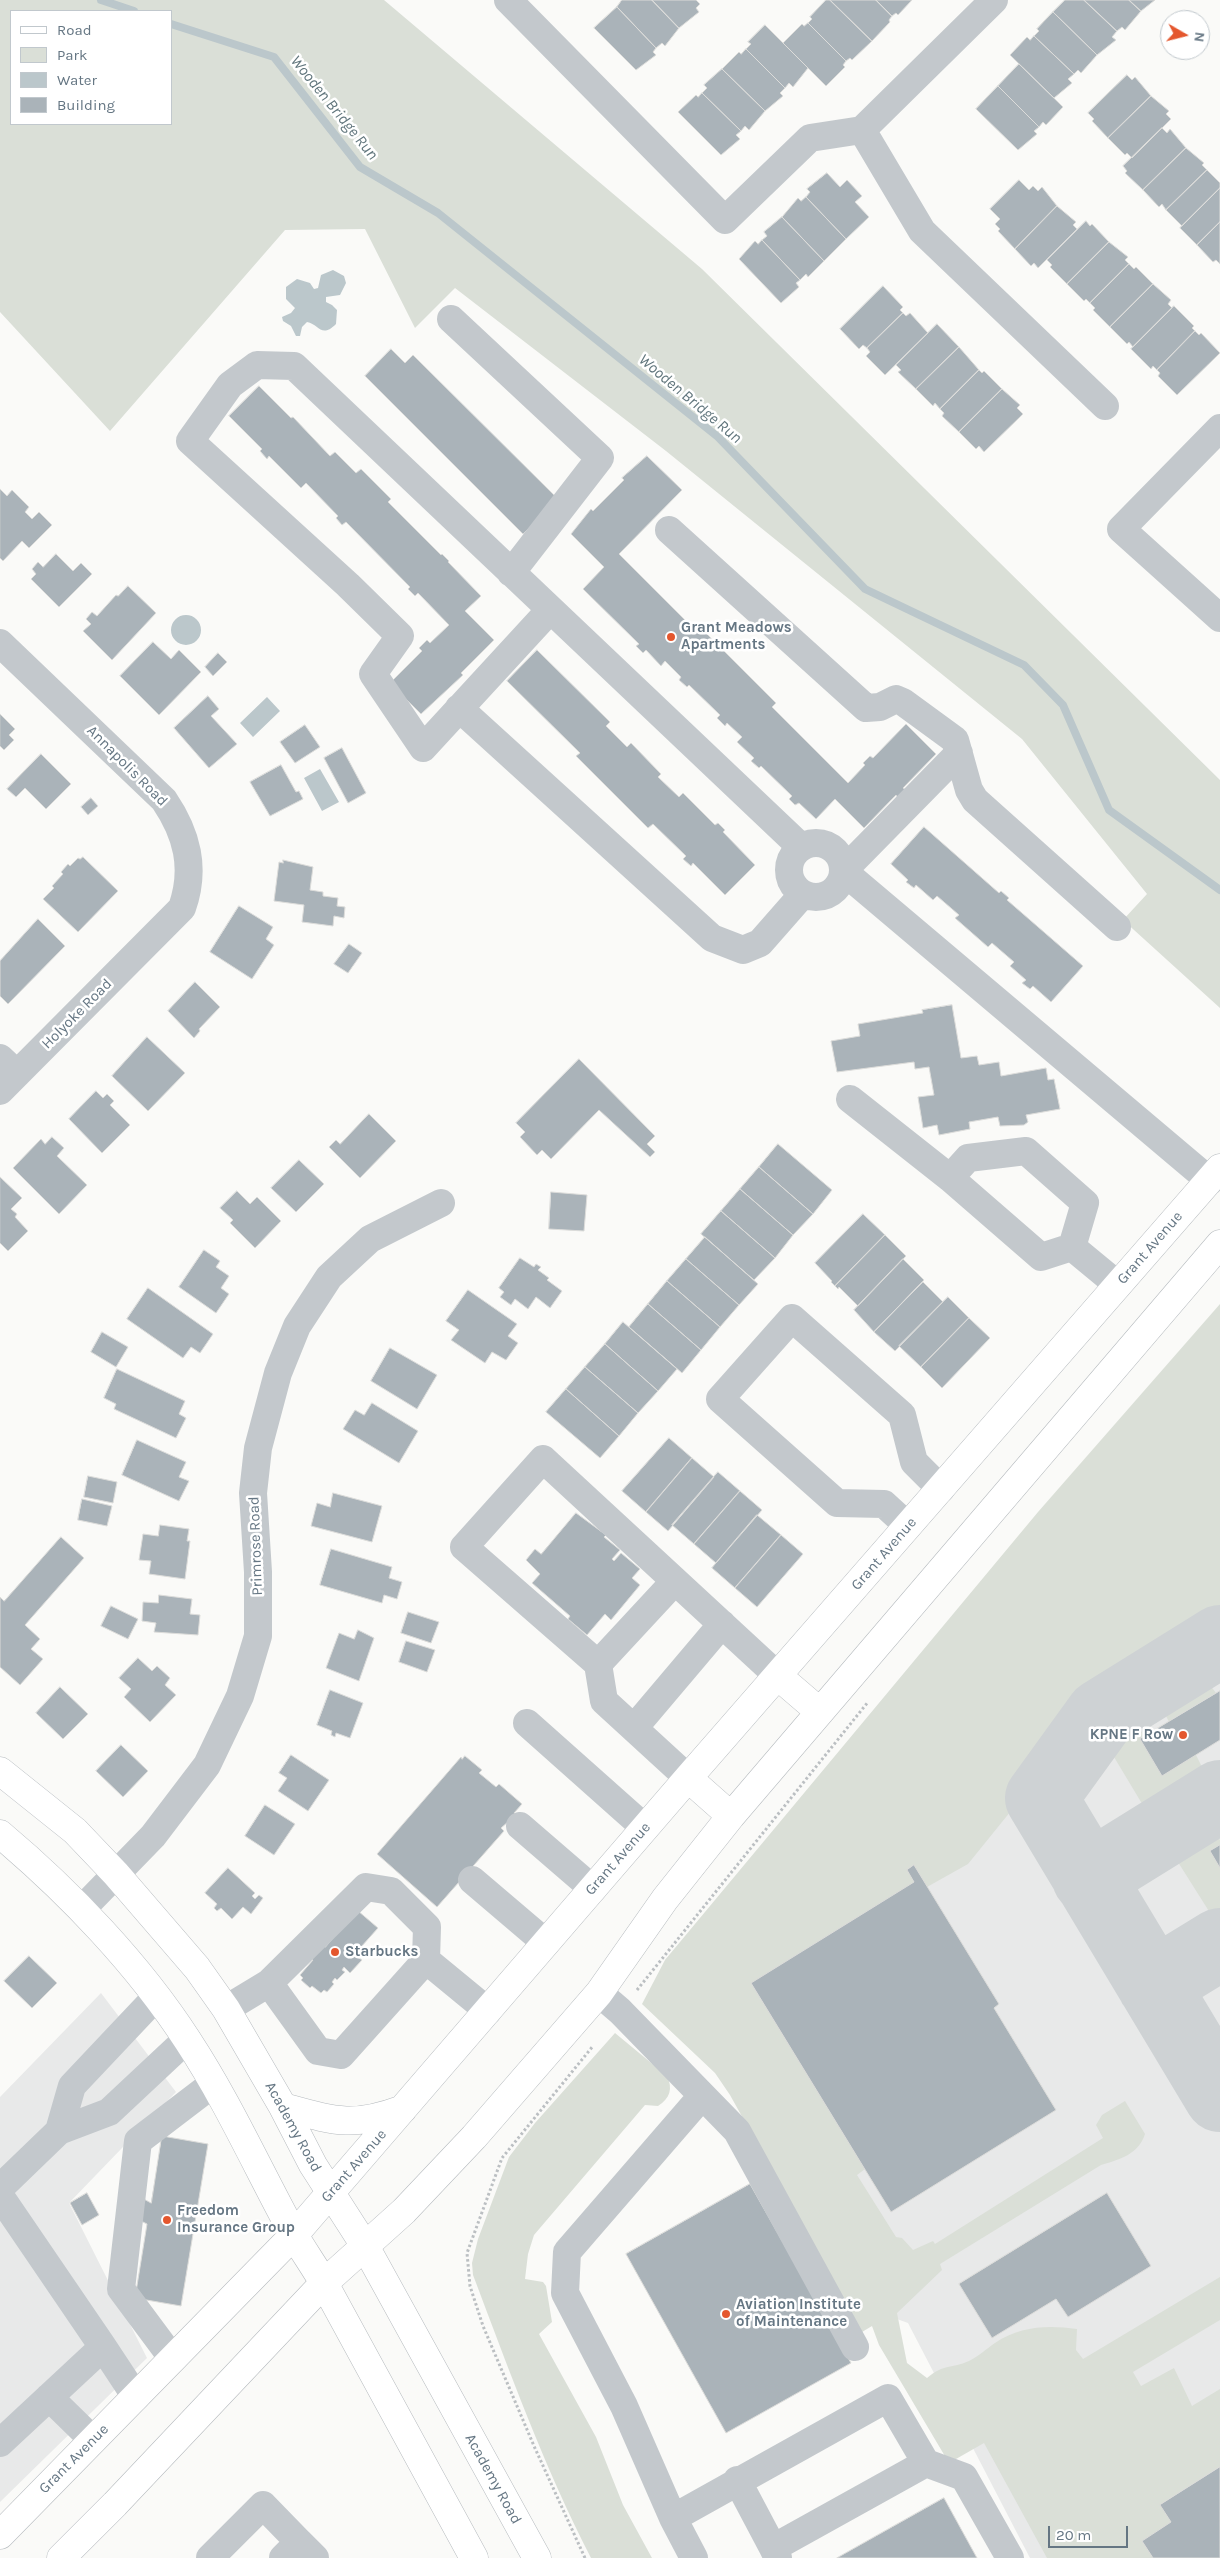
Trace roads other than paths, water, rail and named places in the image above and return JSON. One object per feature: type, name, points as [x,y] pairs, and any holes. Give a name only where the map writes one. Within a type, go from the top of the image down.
[{"type":"main road","name":"Grant Avenue","points":[[0,2534],[294,2235],[688,1778],[1215,1174]]},
{"type":"main road","points":[[61,2558],[115,2504],[324,2283],[404,2211],[474,2137],[599,1994],[665,1899],[731,1816],[1220,1244]]},
{"type":"main road","points":[[778,1676],[820,1712]]},
{"type":"main road","name":"Academy Road","points":[[0,1771],[75,1831],[116,1874],[197,1968],[226,2009],[283,2107],[313,2165],[365,2246],[537,2558]]},
{"type":"main road","points":[[688,1778],[731,1816]]},
{"type":"main road","points":[[0,1834],[39,1867],[82,1909],[156,1997],[187,2039],[214,2083],[294,2235],[324,2283],[474,2558]]},
{"type":"main road","points":[[283,2107],[340,2121],[375,2119],[404,2109]]},
{"type":"street","points":[[508,0],[724,220],[810,138],[862,130],[994,0]]},
{"type":"street","points":[[862,130],[922,232],[1106,406]]},
{"type":"street","points":[[452,319],[600,458],[511,573]]},
{"type":"street","points":[[550,610],[423,748],[373,674],[400,636],[348,585],[190,441],[230,385],[258,365],[294,366],[801,846]]},
{"type":"street","points":[[1220,428],[1121,529],[1220,618]]},
{"type":"street","points":[[669,530],[866,708],[880,707],[896,699],[903,702],[955,740],[969,790],[975,800],[1117,927]]},
{"type":"street","name":"Annapolis Road","points":[[0,644],[164,800],[175,817],[189,852],[187,894],[182,908],[153,937]]},
{"type":"street","points":[[459,708],[712,938],[743,950],[760,943],[803,894]]},
{"type":"street","points":[[843,872],[958,753]]},
{"type":"street","points":[[817,842],[828,845],[836,852],[842,861],[843,872],[840,882],[833,890],[824,896],[814,897],[803,894],[795,888],[789,878],[788,868],[791,857],[801,846],[817,842]]},
{"type":"street","points":[[843,872],[1215,1174]]},
{"type":"street","name":"Holyoke Road","points":[[6,1074],[153,937]]},
{"type":"street","points":[[850,1099],[950,1178],[1041,1257],[1072,1247]]},
{"type":"street","points":[[950,1178],[968,1158],[1026,1151],[1085,1203],[1072,1247]]},
{"type":"street","name":"Primrose Road","points":[[82,1909],[153,1836],[206,1765],[240,1696],[258,1636],[258,1572],[253,1493],[258,1448],[278,1373],[297,1326],[329,1277],[370,1239],[441,1204]]},
{"type":"street","points":[[1072,1247],[1118,1285]]},
{"type":"street","points":[[908,1526],[884,1504],[837,1503],[720,1400],[792,1318],[902,1415],[914,1462],[941,1489]]},
{"type":"street","points":[[688,1778],[604,1701],[598,1664],[464,1547],[543,1459],[778,1676]]},
{"type":"street","points":[[598,1664],[675,1581]]},
{"type":"street","points":[[634,1728],[722,1624]]},
{"type":"street","points":[[527,1723],[645,1828]]},
{"type":"street","points":[[520,1826],[593,1889]]},
{"type":"street","points":[[472,1880],[546,1943]]},
{"type":"street","points":[[226,2009],[269,1983],[366,1887],[390,1891],[427,1927],[426,1960],[341,2055],[318,2050],[269,1983]]},
{"type":"street","points":[[426,1960],[488,2011]]},
{"type":"street","points":[[599,1994],[620,2011],[738,2132],[855,2347]]},
{"type":"street","points":[[59,2131],[72,2086],[156,1997]]},
{"type":"street","points":[[0,2188],[59,2131],[109,2112],[187,2039]]},
{"type":"street","points":[[173,2359],[121,2289],[138,2141],[214,2083]]},
{"type":"street","points":[[694,2558],[673,2518],[624,2406],[565,2293],[567,2252],[702,2096]]},
{"type":"street","points":[[0,2196],[136,2397]]},
{"type":"street","points":[[0,2444],[103,2348]]},
{"type":"street","points":[[49,2397],[93,2440]]},
{"type":"street","points":[[673,2518],[737,2480],[888,2398],[926,2463],[964,2477],[1010,2558]]},
{"type":"street","points":[[737,2480],[776,2553],[926,2463]]},
{"type":"street","points":[[210,2558],[262,2505],[299,2553]]},
{"type":"water","points":[[333,270],[344,276],[346,283],[340,295],[326,297],[326,302],[337,310],[336,324],[327,330],[323,330],[307,322],[302,327],[300,336],[296,336],[291,326],[283,321],[282,317],[291,313],[295,308],[286,299],[286,287],[297,279],[310,283],[314,289],[318,288],[321,275]]},
{"type":"water","points":[[186,615],[196,620],[201,630],[196,640],[186,645],[176,640],[171,630],[176,620]]},
{"type":"water","points":[[267,697],[280,711],[253,737],[240,723]]},
{"type":"water","points":[[320,769],[339,802],[322,811],[304,778]]},
{"type":"waterway","name":"Wooden Bridge Run","points":[[101,0],[131,10]]},
{"type":"waterway","name":"Wooden Bridge Run","points":[[172,24],[274,57],[360,167],[438,213],[718,437],[865,589],[1024,665],[1063,705],[1109,810],[1220,890]]},
{"type":"place","name":"Grant Meadows Apartments","points":[[671,637]]},
{"type":"place","name":"KPNE F Row","points":[[1183,1735]]},
{"type":"place","name":"Starbucks","points":[[335,1952]]},
{"type":"place","name":"Freedom Insurance Group","points":[[167,2220]]},
{"type":"place","name":"Aviation Institute of Maintenance","points":[[726,2314]]}]
